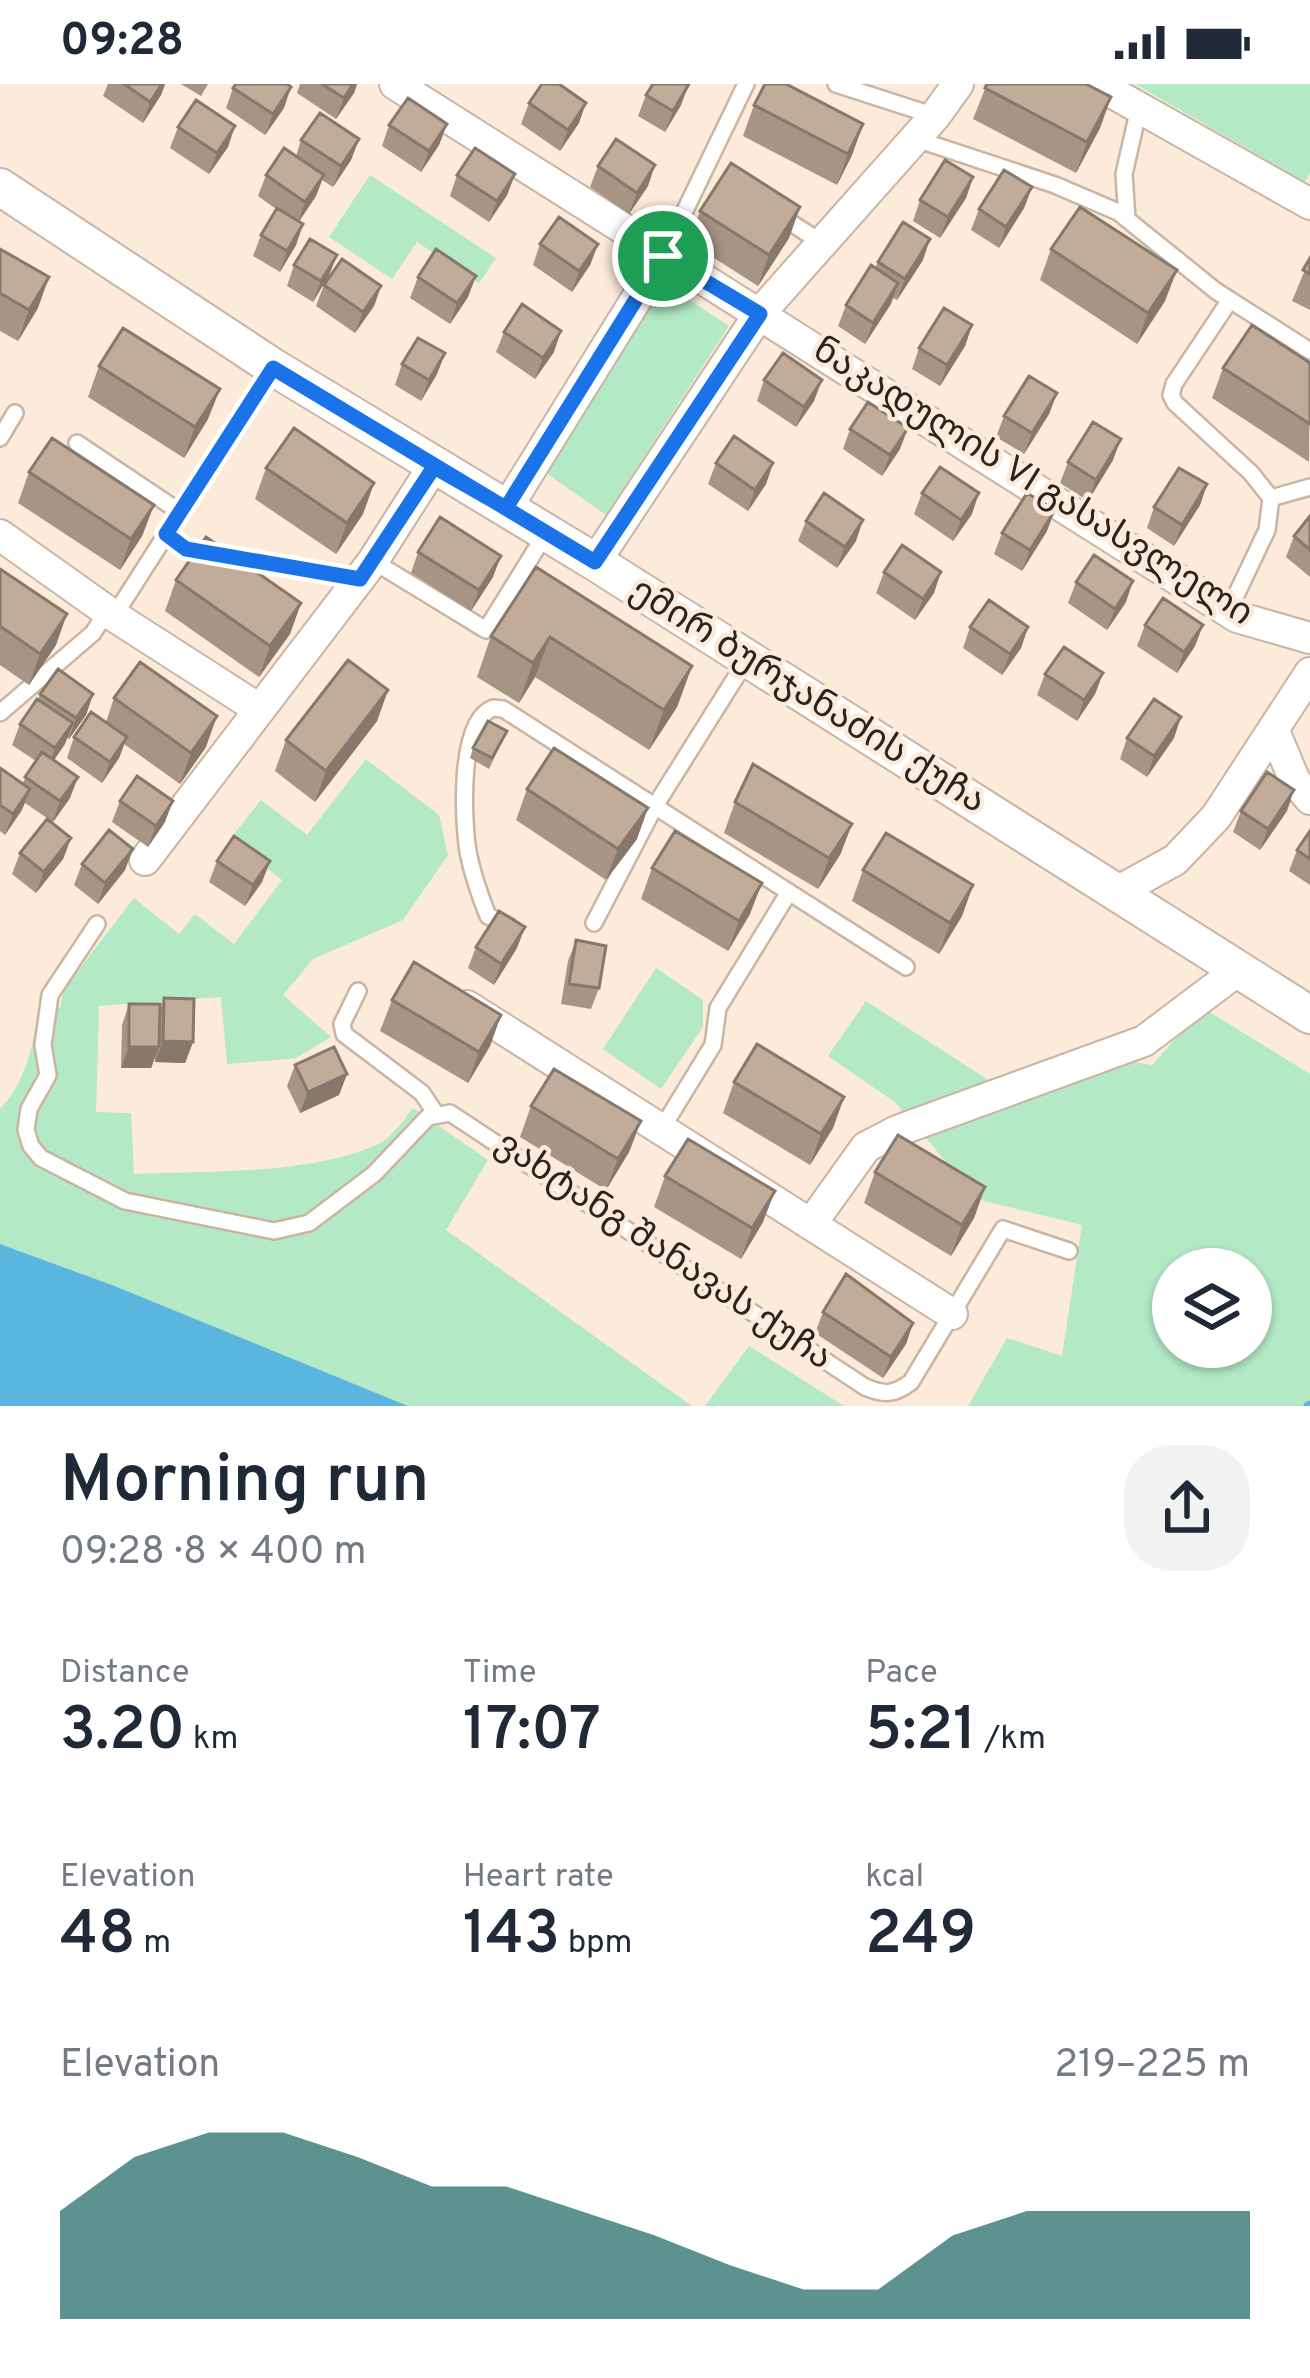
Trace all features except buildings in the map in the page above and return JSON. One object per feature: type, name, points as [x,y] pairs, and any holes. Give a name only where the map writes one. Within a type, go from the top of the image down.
[{"type":"street","name":"ნაკადულის VI გასასვლელი","points":[[395,84],[1228,612],[1260,626],[1310,638]]},
{"type":"street","points":[[595,562],[760,314],[926,128],[958,84]]},
{"type":"street","points":[[1097,84],[1310,204]]},
{"type":"street","name":"ემირ ბურჯანაძის ქუჩა","points":[[0,187],[273,368],[595,562],[1310,1015]]},
{"type":"street","points":[[506,508],[663,256]]},
{"type":"street","points":[[145,860],[367,570],[434,467]]},
{"type":"street","points":[[0,536],[259,710]]},
{"type":"street","points":[[1115,893],[1174,860],[1216,817],[1310,673]]},
{"type":"street","points":[[1274,731],[1295,781],[1310,799]]},
{"type":"street","points":[[811,1225],[866,1147],[897,1131],[1144,1041],[1237,971]]},
{"type":"street","points":[[446,993],[952,1314]]},
{"type":"lane","points":[[663,256],[746,84]]},
{"type":"lane","points":[[836,84],[1127,219],[1230,300],[1310,351]]},
{"type":"lane","points":[[1127,219],[1124,174],[1139,108]]},
{"type":"lane","points":[[705,169],[725,181]]},
{"type":"lane","points":[[764,206],[823,243]]},
{"type":"lane","points":[[1228,612],[1267,530],[1271,498],[1172,395],[1174,384],[1230,300]]},
{"type":"lane","points":[[0,713],[111,613],[273,368]]},
{"type":"lane","points":[[0,437],[15,413]]},
{"type":"lane","points":[[77,443],[181,512]]},
{"type":"lane","points":[[1271,498],[1310,487]]},
{"type":"lane","points":[[166,534],[186,549],[367,570],[486,630],[546,533]]},
{"type":"lane","points":[[594,923],[656,806],[746,661]]},
{"type":"lane","points":[[512,928],[488,916],[468,851],[466,756],[483,711],[503,709],[906,967]]},
{"type":"lane","points":[[662,1130],[713,1045],[718,1008],[789,892]]},
{"type":"lane","points":[[97,924],[50,994],[43,1045],[47,1075],[29,1108],[26,1130],[41,1158],[124,1201],[274,1232],[309,1223],[374,1174],[436,1114],[422,1093],[344,1034],[342,1024],[358,991]]},
{"type":"lane","name":"ვახტანგ შანავას ქუჩა","points":[[436,1114],[464,1118],[881,1394],[897,1393],[911,1382],[952,1314]]},
{"type":"lane","points":[[952,1314],[1003,1229],[1069,1251]]},
{"type":"green space","points":[[1135,84],[1310,84],[1310,173],[1305,182]]},
{"type":"green space","points":[[370,175],[496,258],[479,283],[417,242],[392,279],[329,237]]},
{"type":"green space","points":[[664,283],[729,326],[606,515],[546,473]]},
{"type":"green space","points":[[366,759],[439,815],[448,855],[403,920],[313,959],[283,995],[331,1037],[296,1058],[227,1064],[221,997],[99,1006],[96,1112],[131,1113],[134,1174],[294,1166],[356,1153],[382,1142],[413,1108],[488,1160],[446,1230],[692,1406],[408,1406],[0,1244],[0,1109],[24,1070],[41,996],[60,1008],[64,989],[134,898],[179,934],[195,914],[234,944],[282,880],[230,839],[261,800],[307,835]]},
{"type":"green space","points":[[656,968],[703,1000],[703,1027],[661,1089],[603,1049]]},
{"type":"green space","points":[[866,1001],[993,1083],[906,1115],[828,1056]]},
{"type":"green space","points":[[1203,1008],[1310,1074],[1310,1406],[968,1406],[1007,1338],[1062,1356],[1082,1225],[977,1199],[921,1132],[1128,1061],[1152,1065]]},
{"type":"green space","points":[[749,1346],[844,1406],[705,1406]]},
{"type":"water","points":[[0,1244],[112,1285],[408,1406],[0,1406]]},
{"type":"route","points":[[663,256],[506,508],[434,467],[360,579],[186,549],[166,534],[273,368],[434,467],[595,562],[760,314],[663,256]]}]
